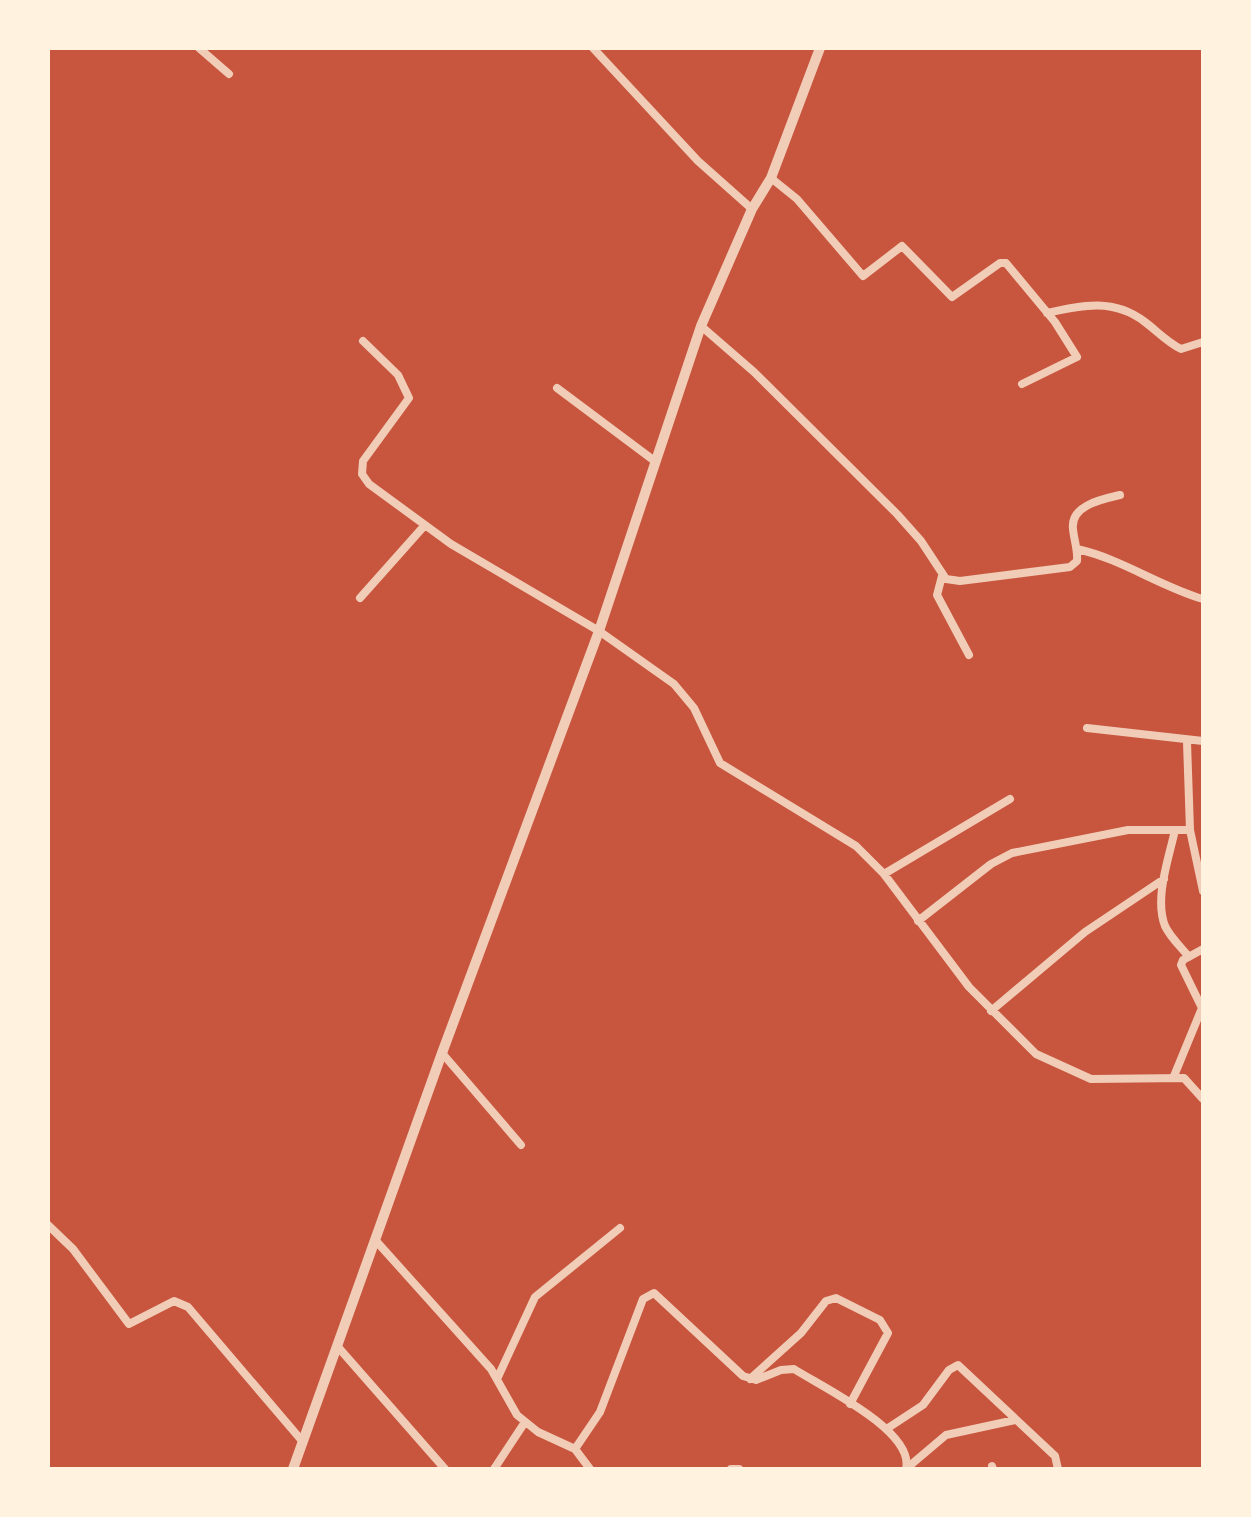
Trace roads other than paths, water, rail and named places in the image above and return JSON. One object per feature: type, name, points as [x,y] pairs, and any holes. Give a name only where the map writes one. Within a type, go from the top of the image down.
[{"type":"street","points":[[199,48],[229,74]]},
{"type":"street","points":[[593,48],[698,161],[752,209]]},
{"type":"street","points":[[293,1469],[377,1242],[442,1053],[599,631],[701,326],[752,209],[771,178],[820,48]]},
{"type":"street","points":[[771,178],[797,199],[863,276],[902,246],[949,296],[954,297],[1004,263],[1047,313],[1077,357],[1022,384]]},
{"type":"street","points":[[1047,313],[1080,306],[1111,305],[1141,319],[1181,349],[1203,342]]},
{"type":"street","points":[[701,326],[754,372],[897,514],[921,541],[942,576],[960,581],[1070,567],[1077,561],[1072,524],[1076,515],[1090,503],[1120,495]]},
{"type":"street","points":[[363,341],[398,375],[409,398],[363,461],[362,474],[392,503],[501,576],[599,631],[674,684],[687,696],[720,763],[856,846],[884,874],[991,1011],[1036,1054],[1078,1076],[1126,1080],[1174,1076],[1191,1084],[1203,1099]]},
{"type":"street","points":[[557,388],[656,462]]},
{"type":"street","points":[[360,598],[425,525]]},
{"type":"street","points":[[1077,549],[1112,558],[1178,592],[1203,599]]},
{"type":"street","points":[[942,576],[937,595],[969,655]]},
{"type":"street","points":[[1087,728],[1187,742],[1203,741]]},
{"type":"street","points":[[1187,742],[1190,830],[1203,891]]},
{"type":"street","points":[[884,874],[1010,799]]},
{"type":"street","points":[[918,921],[991,864],[1012,853],[1128,830],[1190,830]]},
{"type":"street","points":[[1175,830],[1164,879],[1164,924],[1189,957]]},
{"type":"street","points":[[991,1011],[1085,932],[1164,879]]},
{"type":"street","points":[[1174,1076],[1202,1008],[1199,996],[1183,974],[1181,965],[1203,949]]},
{"type":"street","points":[[442,1053],[521,1145]]},
{"type":"street","points":[[48,1225],[73,1249],[129,1324],[174,1301],[188,1307],[303,1442]]},
{"type":"street","points":[[497,1379],[535,1297],[620,1228]]},
{"type":"street","points":[[377,1242],[497,1379],[525,1422],[575,1449],[590,1469]]},
{"type":"street","points":[[575,1449],[600,1412],[648,1295],[659,1297],[734,1369],[750,1379],[794,1369],[888,1428],[907,1456],[906,1469]]},
{"type":"street","points":[[750,1379],[801,1333],[826,1301],[836,1298],[880,1320],[888,1333],[850,1404]]},
{"type":"street","points":[[338,1347],[445,1469]]},
{"type":"street","points":[[888,1428],[923,1405],[949,1370],[958,1365],[1055,1456],[1058,1469]]},
{"type":"street","points":[[906,1469],[946,1435],[1015,1420]]},
{"type":"street","points":[[494,1469],[525,1422]]},
{"type":"street","points":[[731,1469],[739,1469]]}]
